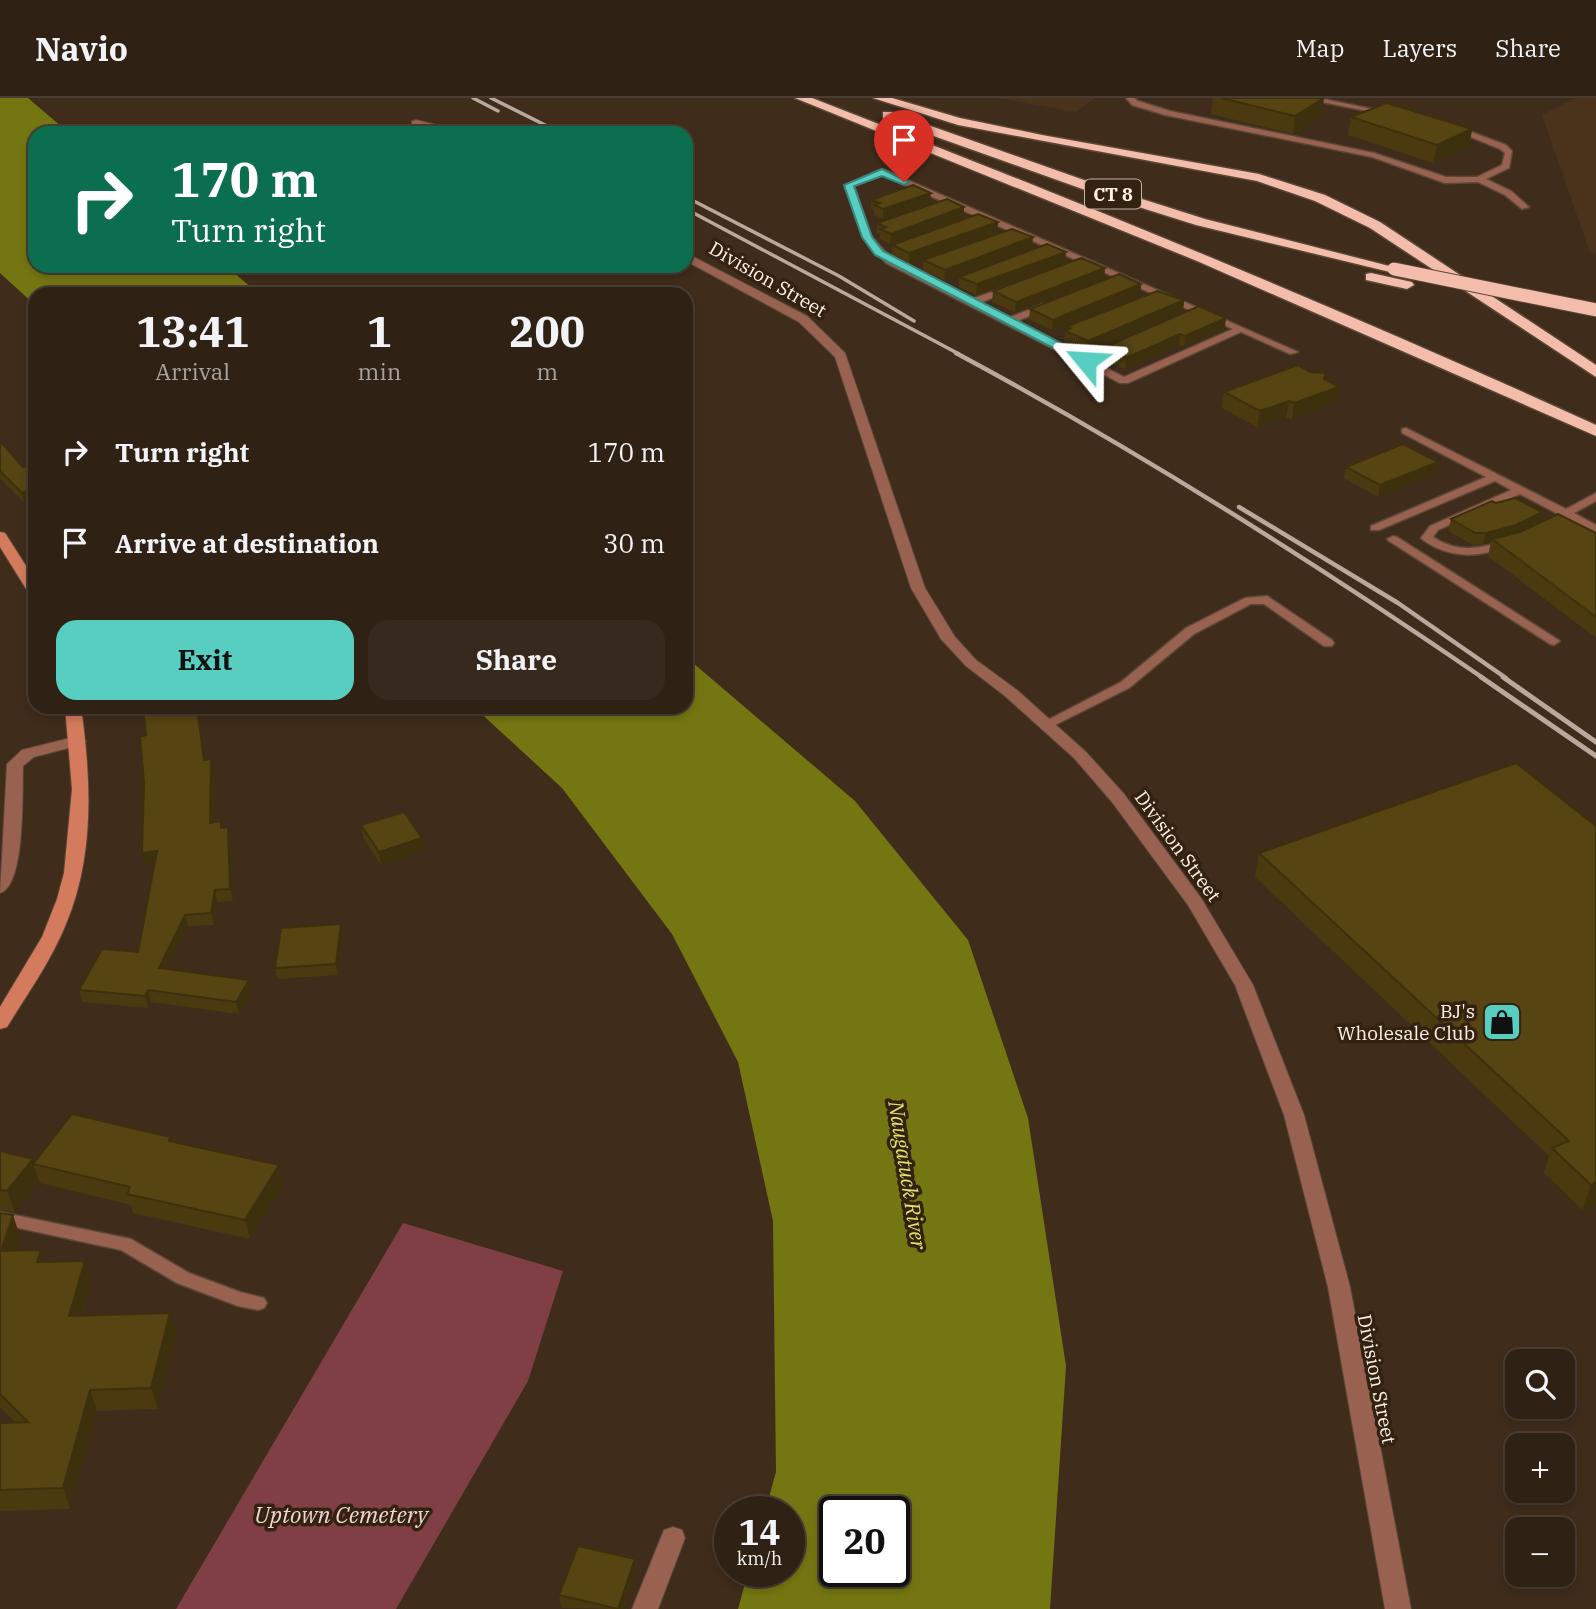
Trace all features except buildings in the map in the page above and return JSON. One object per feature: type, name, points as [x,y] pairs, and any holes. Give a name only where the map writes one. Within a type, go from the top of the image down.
[{"type":"highway","name":"CT 8","points":[[801,98],[906,138],[1178,228],[1407,285],[1596,322]]},
{"type":"highway","name":"CT 8","points":[[839,98],[1093,188],[1189,218],[1497,292],[1596,308]]},
{"type":"highway","points":[[879,98],[994,128],[1259,178],[1320,198],[1374,225],[1596,372]]},
{"type":"highway","points":[[906,138],[1402,344],[1596,430]]},
{"type":"main road","points":[[0,536],[28,581]]},
{"type":"main road","points":[[0,1022],[57,926],[73,868],[80,802],[78,741],[74,714]]},
{"type":"street","points":[[416,123],[428,126]]},
{"type":"street","name":"Division Street","points":[[693,260],[803,319],[841,356],[918,588],[949,639],[971,663],[1080,755],[1145,831],[1195,902],[1244,985],[1294,1115],[1339,1287],[1398,1609]]},
{"type":"street","points":[[0,887],[9,863],[15,764],[29,753],[78,741]]},
{"type":"street","points":[[645,1609],[673,1538]]},
{"type":"lane","points":[[1130,98],[1135,103],[1168,113],[1374,155],[1432,177],[1461,181],[1479,179],[1506,166],[1509,153],[1493,141],[1447,127]]},
{"type":"lane","points":[[1306,98],[1397,115]]},
{"type":"lane","points":[[1240,329],[1124,381],[907,270],[879,253],[865,231],[849,185],[882,172],[1293,352]]},
{"type":"lane","points":[[1479,179],[1508,193],[1525,207]]},
{"type":"lane","points":[[937,206],[949,202]]},
{"type":"lane","points":[[970,221],[983,216]]},
{"type":"lane","points":[[865,231],[877,227]]},
{"type":"lane","points":[[1005,236],[1017,231]]},
{"type":"lane","points":[[1039,251],[1051,246]]},
{"type":"lane","points":[[879,253],[892,248]]},
{"type":"lane","points":[[1072,265],[1084,261]]},
{"type":"lane","points":[[907,270],[919,266]]},
{"type":"lane","points":[[1110,282],[1123,277]]},
{"type":"lane","points":[[940,287],[953,282]]},
{"type":"lane","points":[[971,303],[1022,284]]},
{"type":"lane","points":[[1147,299],[1160,293]]},
{"type":"lane","points":[[1008,321],[1059,302]]},
{"type":"lane","points":[[1185,315],[1197,310]]},
{"type":"lane","points":[[1044,340],[1057,335]]},
{"type":"lane","points":[[1083,360],[1096,354]]},
{"type":"lane","points":[[1406,431],[1596,529]]},
{"type":"lane","points":[[1375,528],[1494,477]]},
{"type":"lane","points":[[1514,541],[1475,554],[1455,553],[1427,538],[1434,528],[1520,490]]},
{"type":"lane","points":[[1535,531],[1596,496]]},
{"type":"lane","points":[[1393,539],[1554,641]]},
{"type":"lane","points":[[1046,724],[1125,685],[1190,631],[1250,601],[1267,600],[1328,643]]},
{"type":"lane","points":[[0,1219],[125,1244],[183,1278],[238,1299],[258,1303]]},
{"type":"shaded area","points":[[998,98],[1095,98],[1076,112]]},
{"type":"shaded area","points":[[1576,98],[1596,98],[1596,254],[1590,253],[1542,115]]},
{"type":"green space","name":"Uptown Cemetery","points":[[403,1223],[563,1271],[528,1381],[396,1609],[176,1609]]},
{"type":"water","points":[[0,98],[28,98],[61,126],[28,126],[28,273],[234,273],[251,287],[28,287],[28,299],[0,273]]},
{"type":"water","name":"Naugatuck River","points":[[693,663],[855,801],[968,940],[1028,1118],[1066,1366],[1050,1609],[738,1609],[744,1587],[805,1587],[805,1496],[769,1496],[776,1472],[773,1221],[738,1062],[672,934],[562,788],[482,714],[693,714]]},
{"type":"railway","points":[[473,98],[498,111]]},
{"type":"railway","points":[[491,98],[547,126]]},
{"type":"railway","points":[[693,201],[839,276],[914,321]]},
{"type":"railway","points":[[693,213],[959,354]]},
{"type":"railway","points":[[956,353],[1091,428],[1224,508],[1483,678]]},
{"type":"railway","points":[[1239,507],[1398,603],[1506,678]]},
{"type":"railway","points":[[1481,677],[1596,756]]},
{"type":"railway","points":[[1503,677],[1596,742]]},
{"type":"place","name":"BJ's Wholesale Club","points":[[1502,1022]]},
{"type":"route","points":[[904,182],[882,172],[849,185],[860,209],[867,237],[879,253],[889,261],[1086,361]]}]
